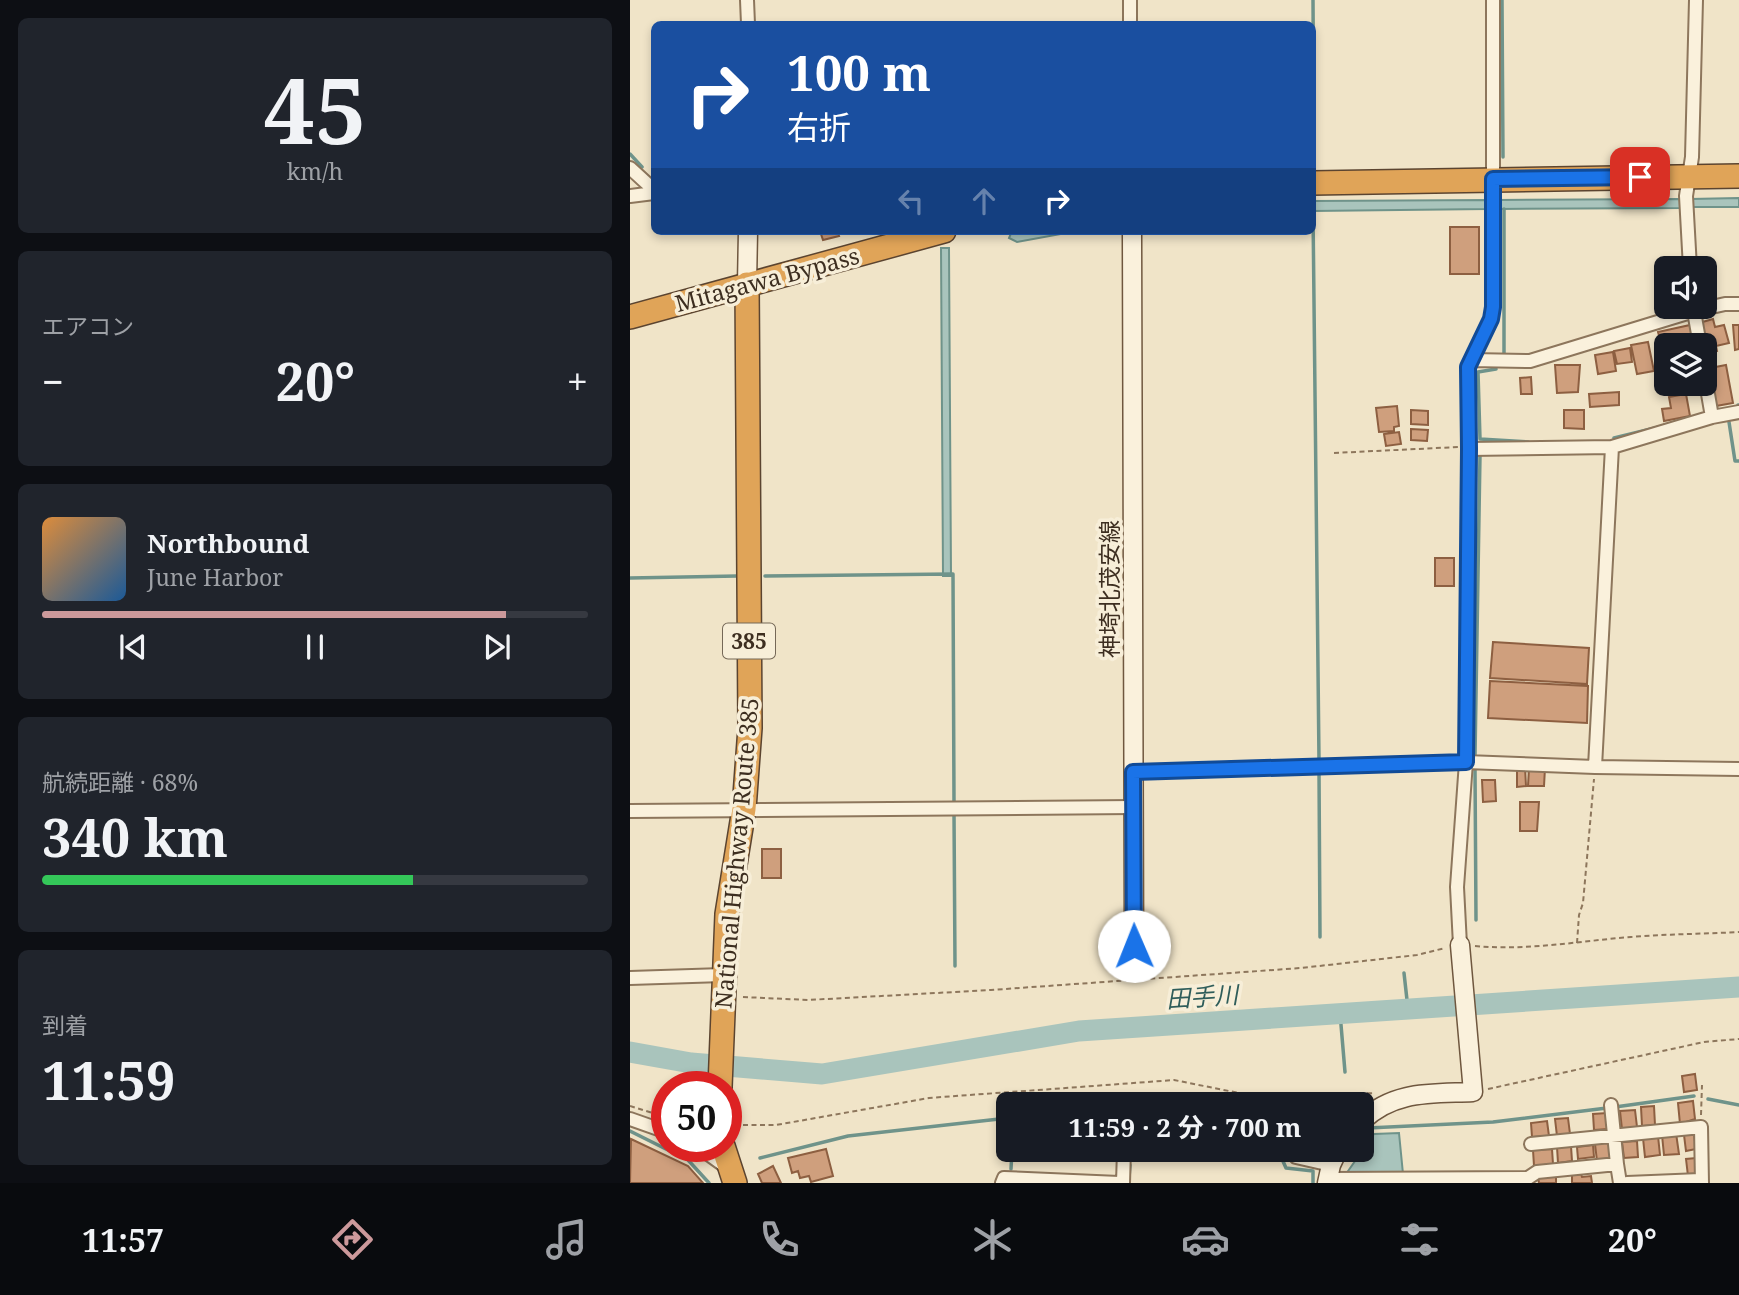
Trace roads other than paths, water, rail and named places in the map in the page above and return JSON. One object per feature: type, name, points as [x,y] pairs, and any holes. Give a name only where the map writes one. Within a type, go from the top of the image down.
[{"type":"highway","points":[[1316,183],[1739,176]]},
{"type":"highway","name":"Mitagawa Bypass","points":[[630,317],[929,235]]},
{"type":"highway","name":"National Highway Route 385","points":[[720,1071],[727,914],[744,809],[750,728],[747,284]]},
{"type":"main road","points":[[747,284],[748,235]]},
{"type":"main road","name":"神埼北茂安線","points":[[1132,235],[1134,946]]},
{"type":"main road","points":[[1374,1113],[1405,1096],[1473,1092],[1460,949]]},
{"type":"street","points":[[747,0],[748,21]]},
{"type":"street","points":[[1130,0],[1130,21]]},
{"type":"street","points":[[1460,949],[1457,887],[1466,762],[1468,367],[1491,319],[1493,307],[1493,0]]},
{"type":"street","points":[[1689,256],[1686,196],[1692,157],[1696,0]]},
{"type":"street","points":[[630,168],[651,189]]},
{"type":"street","points":[[630,196],[651,192]]},
{"type":"street","points":[[1717,305],[1739,304]]},
{"type":"street","points":[[1471,360],[1530,361],[1662,319]]},
{"type":"street","points":[[1708,396],[1712,417]]},
{"type":"street","points":[[1469,449],[1612,447],[1739,411]]},
{"type":"street","points":[[1595,767],[1612,447]]},
{"type":"street","points":[[1133,772],[1466,762],[1739,769]]},
{"type":"street","points":[[630,811],[1133,807]]},
{"type":"street","points":[[630,978],[722,986]]},
{"type":"street","points":[[1611,1105],[1620,1183]]},
{"type":"street","points":[[630,1119],[651,1126]]},
{"type":"street","points":[[1531,1144],[1701,1127],[1701,1181],[1627,1183]]},
{"type":"street","points":[[716,1162],[732,1176]]},
{"type":"street","points":[[1002,1183],[1004,1178],[1121,1183],[1123,1162]]},
{"type":"street","points":[[1311,1162],[1331,1169],[1528,1178],[1537,1172],[1617,1164]]},
{"type":"water","points":[[1739,198],[1739,207],[1692,207],[1691,199]]},
{"type":"water","points":[[1681,199],[1682,208],[1498,209],[1498,200]]},
{"type":"water","points":[[1487,200],[1487,209],[1316,211],[1316,201]]},
{"type":"water","points":[[1010,235],[1055,235],[1017,242],[1009,238]]},
{"type":"water","points":[[941,248],[949,248],[951,576],[943,576]]},
{"type":"water","points":[[1399,1133],[1403,1174],[1346,1174],[1354,1162],[1374,1162],[1374,1134]]},
{"type":"waterway","points":[[1313,0],[1313,21]]},
{"type":"waterway","points":[[1502,0],[1503,157]]},
{"type":"waterway","points":[[630,154],[642,167]]},
{"type":"waterway","points":[[1504,209],[1504,353]]},
{"type":"waterway","points":[[1313,235],[1319,760]]},
{"type":"waterway","points":[[1496,369],[1478,372],[1480,439],[1528,442]]},
{"type":"waterway","points":[[1729,422],[1735,461],[1739,461]]},
{"type":"waterway","points":[[1614,438],[1659,427]]},
{"type":"waterway","points":[[1475,756],[1480,455]]},
{"type":"waterway","points":[[765,576],[953,574],[954,802]]},
{"type":"waterway","points":[[630,578],[737,576]]},
{"type":"waterway","points":[[1475,769],[1476,920]]},
{"type":"waterway","points":[[1319,771],[1320,937]]},
{"type":"waterway","points":[[954,813],[955,966]]},
{"type":"waterway","points":[[1404,973],[1408,1009]]},
{"type":"waterway","name":"田手川","points":[[630,1052],[691,1063],[822,1074],[1079,1031],[1739,987]]},
{"type":"waterway","points":[[1340,1013],[1345,1072]]},
{"type":"waterway","points":[[1615,1107],[1694,1096]]},
{"type":"waterway","points":[[1708,1099],[1739,1105]]},
{"type":"waterway","points":[[1374,1128],[1493,1122],[1607,1108]]},
{"type":"waterway","points":[[760,1158],[848,1136],[996,1119]]},
{"type":"waterway","points":[[630,1131],[688,1160],[709,1183]]},
{"type":"waterway","points":[[1011,1162],[1011,1169]]},
{"type":"waterway","points":[[1283,1162],[1286,1168],[1313,1171],[1313,1183]]},
{"type":"waterway","points":[[1129,1177],[1130,1165]]}]
